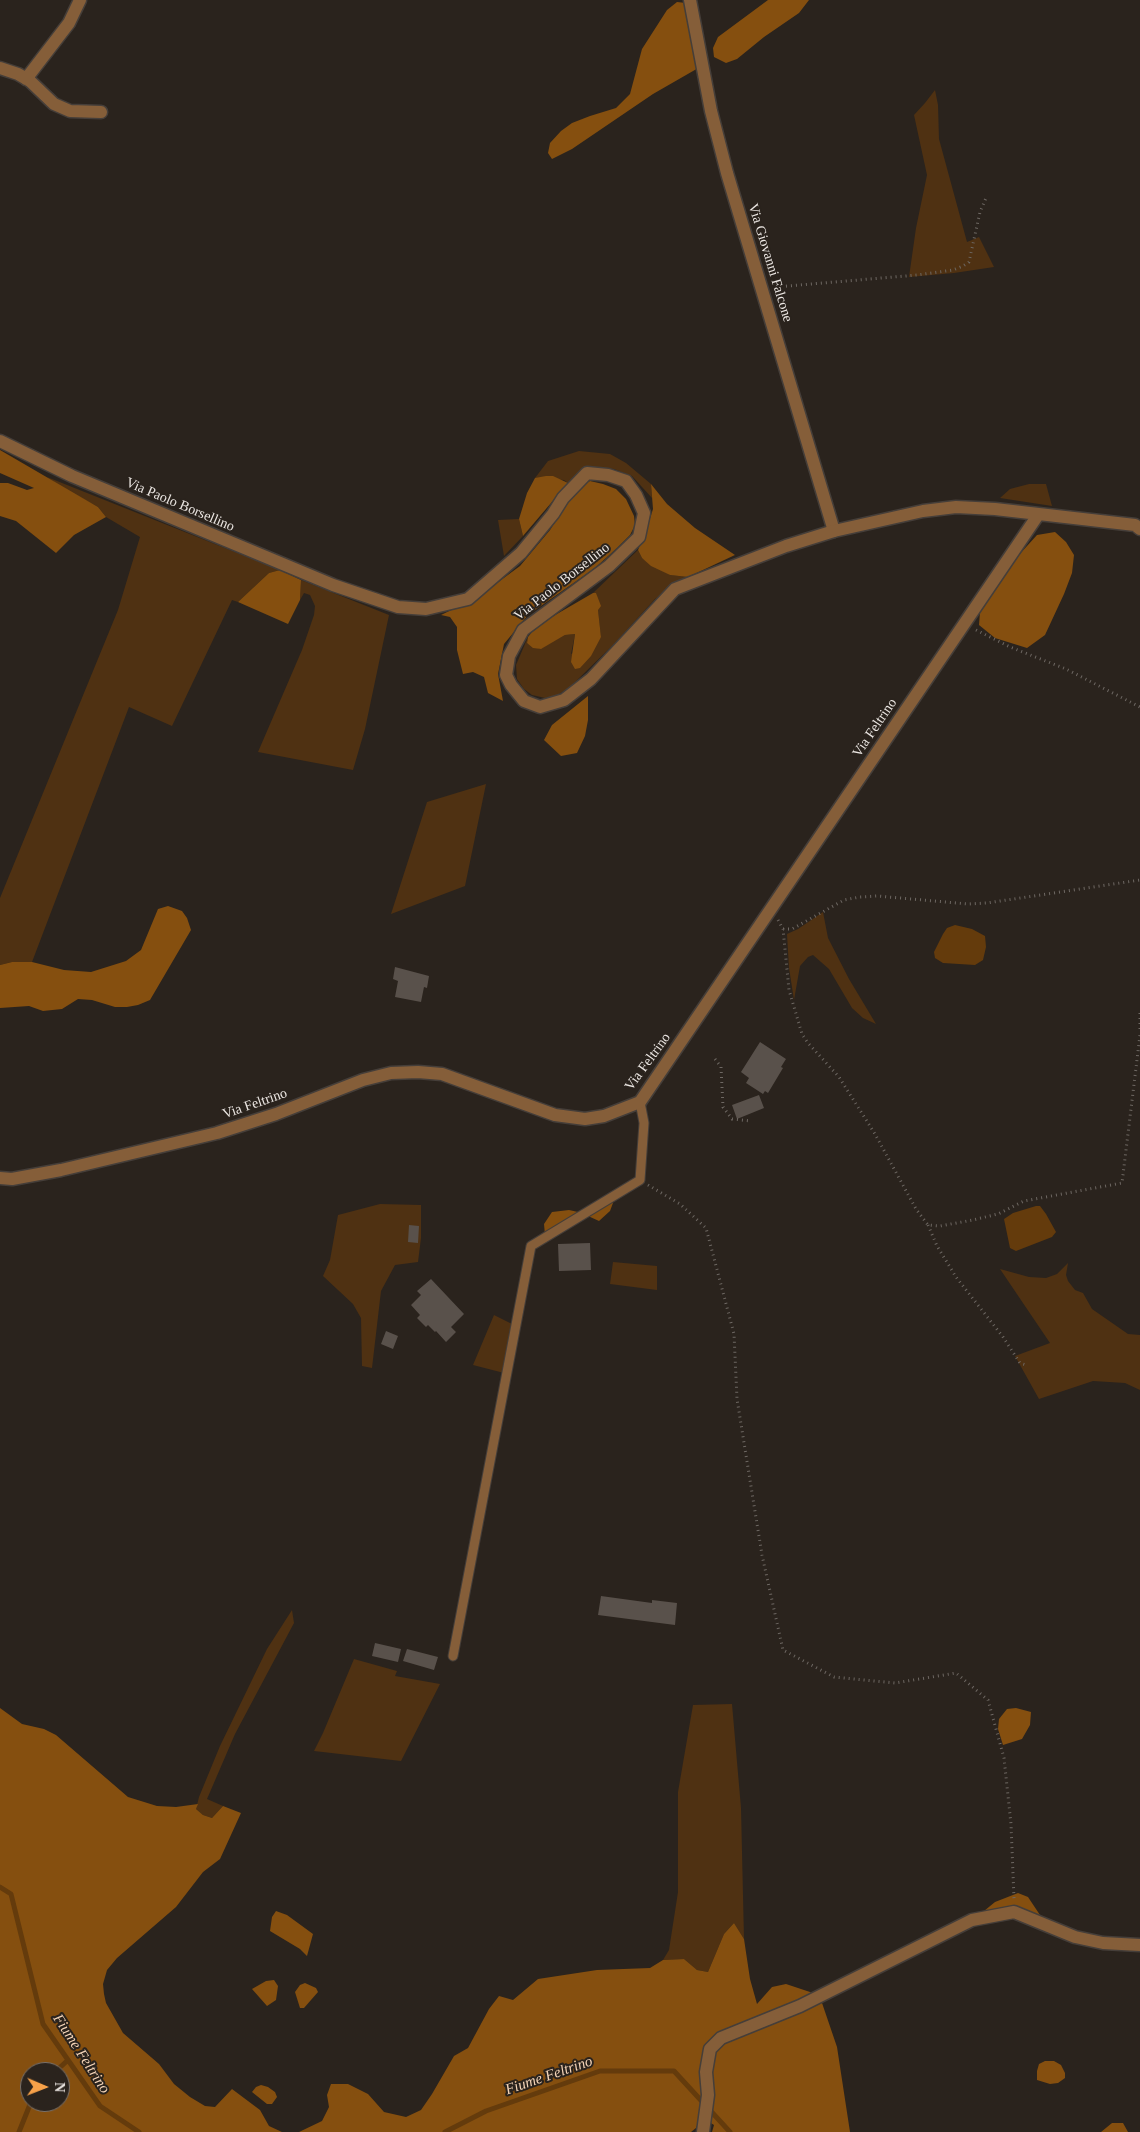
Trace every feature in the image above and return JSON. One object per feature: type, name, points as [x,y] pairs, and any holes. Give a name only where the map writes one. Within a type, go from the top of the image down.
[{"type":"street","points":[[26,79],[69,23],[80,0]]},
{"type":"street","name":"Via Giovanni Falcone","points":[[690,0],[711,111],[834,531]]},
{"type":"street","points":[[0,68],[26,79],[54,104],[70,111],[101,112]]},
{"type":"street","name":"Via Paolo Borsellino","points":[[0,441],[72,476],[333,585],[398,608],[426,609],[468,598],[521,553],[553,514],[563,498],[587,473],[608,475],[626,481],[636,495],[644,513],[639,537],[609,566],[523,630],[509,656],[506,675],[511,685],[524,701],[540,707],[564,700],[591,679],[675,589],[786,546],[834,531],[923,511],[956,508],[995,509],[1135,525],[1140,529]]},
{"type":"street","name":"Via Feltrino","points":[[0,1178],[12,1179],[61,1170],[217,1133],[276,1114],[363,1080],[391,1073],[418,1072],[442,1074],[555,1115],[585,1119],[604,1116],[640,1102],[1038,515]]},
{"type":"street","points":[[704,2127],[708,2095],[706,2072],[710,2049],[721,2038],[800,2006],[972,1920],[1014,1912],[1075,1937],[1103,1944],[1140,1944]]},
{"type":"lane","points":[[452,1656],[532,1246],[640,1180],[644,1123],[640,1102]]},
{"type":"path","points":[[762,288],[917,275],[953,270],[963,266],[969,262],[978,218],[986,198]]},
{"type":"path","points":[[964,624],[1010,647],[1066,669],[1140,707]]},
{"type":"path","points":[[783,929],[792,929],[844,900],[860,897],[877,896],[968,904],[987,903],[1140,880]]},
{"type":"path","points":[[770,910],[783,929],[789,990],[802,1034],[840,1077],[875,1134],[916,1209],[928,1225],[937,1246],[956,1277],[1020,1362],[1026,1365]]},
{"type":"path","points":[[1140,1013],[1140,1030]]},
{"type":"path","points":[[928,1225],[940,1226],[973,1220],[998,1214],[1024,1201],[1122,1183],[1140,1034]]},
{"type":"path","points":[[715,1058],[721,1067],[723,1106],[732,1119],[751,1121]]},
{"type":"path","points":[[640,1180],[680,1204],[706,1228],[734,1334],[736,1398],[762,1555],[783,1650],[834,1676],[895,1683],[956,1673],[988,1700],[1004,1758],[1011,1824],[1014,1912]]},
{"type":"shaded area","points":[[768,0],[809,0],[799,13],[764,37],[737,59],[726,63],[714,57],[713,48],[718,37]]},
{"type":"shaded area","points":[[677,2],[686,3],[700,67],[653,94],[572,149],[552,159],[548,153],[550,143],[561,131],[572,123],[616,108],[630,94],[642,49],[667,10]]},
{"type":"shaded area","points":[[935,90],[938,105],[939,139],[967,242],[979,237],[994,267],[909,277],[916,228],[927,175],[914,115]]},
{"type":"shaded area","points":[[0,450],[98,507],[106,517],[74,535],[56,553],[16,521],[0,516],[0,483],[8,483],[27,490],[34,488],[0,473]]},
{"type":"shaded area","points":[[579,451],[610,454],[626,463],[651,484],[652,498],[632,476],[614,469],[598,468],[582,473],[568,483],[564,480],[535,478],[548,461]]},
{"type":"shaded area","points":[[553,476],[568,483],[523,536],[519,519],[527,493],[535,478]]},
{"type":"shaded area","points":[[47,477],[280,570],[269,573],[238,602],[232,600],[172,726],[129,707],[32,962],[12,962],[0,965],[0,898],[118,610],[140,537],[106,517],[98,507],[61,487]]},
{"type":"shaded area","points":[[590,481],[616,489],[626,499],[634,516],[635,525],[630,535],[595,568],[528,615],[504,644],[498,674],[503,701],[488,693],[484,677],[473,672],[463,674],[457,650],[457,627],[450,617],[441,615],[478,597],[520,566],[550,530],[570,498],[581,486]]},
{"type":"shaded area","points":[[651,484],[667,504],[695,528],[735,555],[688,577],[670,575],[651,566],[642,558],[638,550],[653,509]]},
{"type":"shaded area","points":[[1029,484],[1046,484],[1052,506],[1000,498],[1010,489]]},
{"type":"shaded area","points":[[519,519],[523,536],[504,556],[498,520]]},
{"type":"shaded area","points":[[1055,532],[1066,542],[1074,555],[1072,573],[1045,635],[1027,648],[995,638],[979,625],[980,612],[1017,557],[1037,535]]},
{"type":"shaded area","points":[[638,550],[642,558],[670,575],[688,577],[655,599],[613,645],[569,688],[554,697],[545,698],[532,695],[524,689],[517,679],[516,665],[528,637],[527,643],[540,649],[565,635],[575,634],[571,654],[601,637],[596,593],[593,593]]},
{"type":"shaded area","points":[[280,570],[301,580],[300,600],[288,624],[238,602],[269,573]]},
{"type":"shaded area","points":[[301,580],[389,615],[365,729],[353,770],[258,752],[302,650],[314,615],[315,606],[310,595],[304,593],[300,600]]},
{"type":"shaded area","points":[[596,593],[601,606],[598,610],[601,637],[591,656],[580,668],[575,669],[571,662],[575,634],[565,635],[541,649],[533,648],[527,643],[528,637],[532,632],[550,618]]},
{"type":"shaded area","points":[[588,696],[588,720],[585,736],[577,753],[561,756],[544,740],[552,725]]},
{"type":"shaded area","points":[[486,784],[465,886],[391,914],[427,802]]},
{"type":"shaded area","points":[[168,906],[182,911],[187,918],[191,930],[150,1000],[127,1007],[115,1007],[92,1000],[78,999],[62,1009],[43,1011],[29,1006],[0,1008],[0,965],[12,962],[32,962],[64,970],[91,972],[126,961],[141,950],[158,909]]},
{"type":"shaded area","points":[[823,912],[828,938],[849,979],[876,1024],[863,1018],[852,1008],[829,969],[813,955],[808,957],[800,966],[794,1000],[789,968],[787,934]]},
{"type":"shaded area","points":[[955,925],[972,929],[985,936],[986,947],[983,960],[975,965],[943,963],[935,958],[934,952],[943,934],[947,928]]},
{"type":"shaded area","points":[[612,1196],[613,1203],[610,1211],[599,1221],[588,1216],[563,1232],[556,1235],[545,1235],[544,1224],[552,1212],[569,1210],[578,1212]]},
{"type":"shaded area","points":[[380,1204],[421,1205],[421,1238],[418,1262],[395,1265],[381,1291],[372,1368],[362,1366],[361,1318],[353,1304],[323,1276],[330,1260],[338,1215]]},
{"type":"shaded area","points":[[1040,1206],[1056,1232],[1052,1237],[1016,1251],[1010,1248],[1004,1219],[1013,1213]]},
{"type":"shaded area","points":[[613,1262],[657,1266],[657,1290],[610,1284]]},
{"type":"shaded area","points":[[1068,1263],[1066,1275],[1068,1281],[1075,1290],[1083,1293],[1092,1309],[1128,1334],[1140,1335],[1140,1390],[1125,1383],[1093,1381],[1039,1399],[1015,1356],[1050,1343],[1000,1269],[1029,1277],[1046,1278],[1057,1274]]},
{"type":"shaded area","points":[[494,1315],[514,1325],[504,1373],[473,1365]]},
{"type":"shaded area","points":[[292,1610],[294,1623],[235,1734],[207,1799],[223,1806],[212,1818],[203,1815],[196,1809],[220,1746],[267,1649]]},
{"type":"shaded area","points":[[354,1659],[397,1671],[395,1676],[440,1684],[401,1761],[314,1751]]},
{"type":"shaded area","points":[[732,1704],[741,1808],[744,1939],[734,1923],[724,1934],[708,1972],[697,1970],[684,1959],[663,1960],[669,1950],[678,1892],[678,1792],[693,1705]]},
{"type":"shaded area","points":[[0,1708],[22,1724],[44,1729],[56,1735],[128,1797],[157,1806],[176,1807],[198,1804],[196,1809],[203,1815],[212,1818],[223,1806],[241,1813],[220,1859],[203,1872],[176,1907],[117,1958],[107,1970],[103,1984],[104,1994],[106,2003],[123,2033],[159,2064],[174,2084],[190,2097],[205,2106],[215,2107],[232,2089],[260,2110],[269,2126],[282,2132],[0,2132]]},
{"type":"shaded area","points":[[1016,1708],[1031,1712],[1030,1725],[1022,1739],[1003,1745],[998,1729],[999,1719],[1007,1709]]},
{"type":"shaded area","points":[[1018,1893],[1028,1897],[1042,1918],[984,1911],[995,1902]]},
{"type":"shaded area","points":[[276,1911],[287,1915],[313,1934],[307,1956],[300,1949],[270,1931],[272,1917]]},
{"type":"shaded area","points":[[734,1923],[744,1939],[750,1979],[757,2004],[772,1987],[786,1984],[810,1992],[821,2000],[837,2047],[850,2132],[712,2132],[714,2125],[701,2117],[696,2128],[691,2132],[299,2132],[322,2121],[329,2107],[327,2095],[331,2084],[348,2084],[368,2094],[384,2112],[406,2117],[421,2110],[454,2056],[468,2048],[489,2009],[499,1996],[513,2000],[538,1979],[597,1970],[650,1968],[663,1960],[684,1959],[697,1970],[708,1972],[724,1934]]},
{"type":"shaded area","points":[[274,1980],[278,1986],[276,2000],[267,2006],[252,1989],[266,1981]]},
{"type":"shaded area","points":[[305,1983],[316,1988],[318,1992],[304,2008],[300,2008],[295,1992],[300,1985]]},
{"type":"shaded area","points":[[1045,2061],[1054,2061],[1061,2065],[1065,2078],[1058,2083],[1050,2084],[1037,2080],[1039,2064]]},
{"type":"shaded area","points":[[261,2085],[275,2092],[277,2097],[272,2104],[267,2104],[252,2092]]},
{"type":"shaded area","points":[[1112,2123],[1123,2123],[1128,2132],[1101,2132]]},
{"type":"building","points":[[395,967],[429,976],[427,988],[424,987],[421,1002],[395,997],[398,981],[393,979]]},
{"type":"building","points":[[760,1042],[786,1059],[781,1067],[783,1068],[768,1093],[765,1091],[763,1094],[746,1083],[749,1078],[741,1072]]},
{"type":"building","points":[[759,1095],[764,1108],[737,1119],[732,1105]]},
{"type":"building","points":[[409,1225],[419,1226],[418,1243],[408,1242]]},
{"type":"building","points":[[590,1243],[591,1270],[559,1271],[558,1244]]},
{"type":"building","points":[[431,1279],[464,1314],[451,1327],[456,1332],[446,1342],[436,1331],[428,1325],[426,1327],[417,1318],[420,1315],[411,1305],[421,1295],[417,1291]]},
{"type":"building","points":[[386,1331],[398,1336],[393,1349],[381,1344]]},
{"type":"building","points":[[601,1596],[652,1603],[652,1600],[677,1603],[675,1625],[598,1615]]},
{"type":"building","points":[[375,1643],[401,1649],[398,1662],[372,1656]]},
{"type":"building","points":[[407,1649],[438,1657],[434,1670],[403,1661]]},
{"type":"waterway","name":"Fiume Feltrino","points":[[0,1887],[11,1894],[43,2024],[100,2106],[139,2132]]},
{"type":"waterway","name":"Fiume Feltrino","points":[[445,2132],[486,2111],[600,2071],[674,2071],[730,2132]]},
{"type":"waterway","points":[[19,2132],[27,2112]]}]
